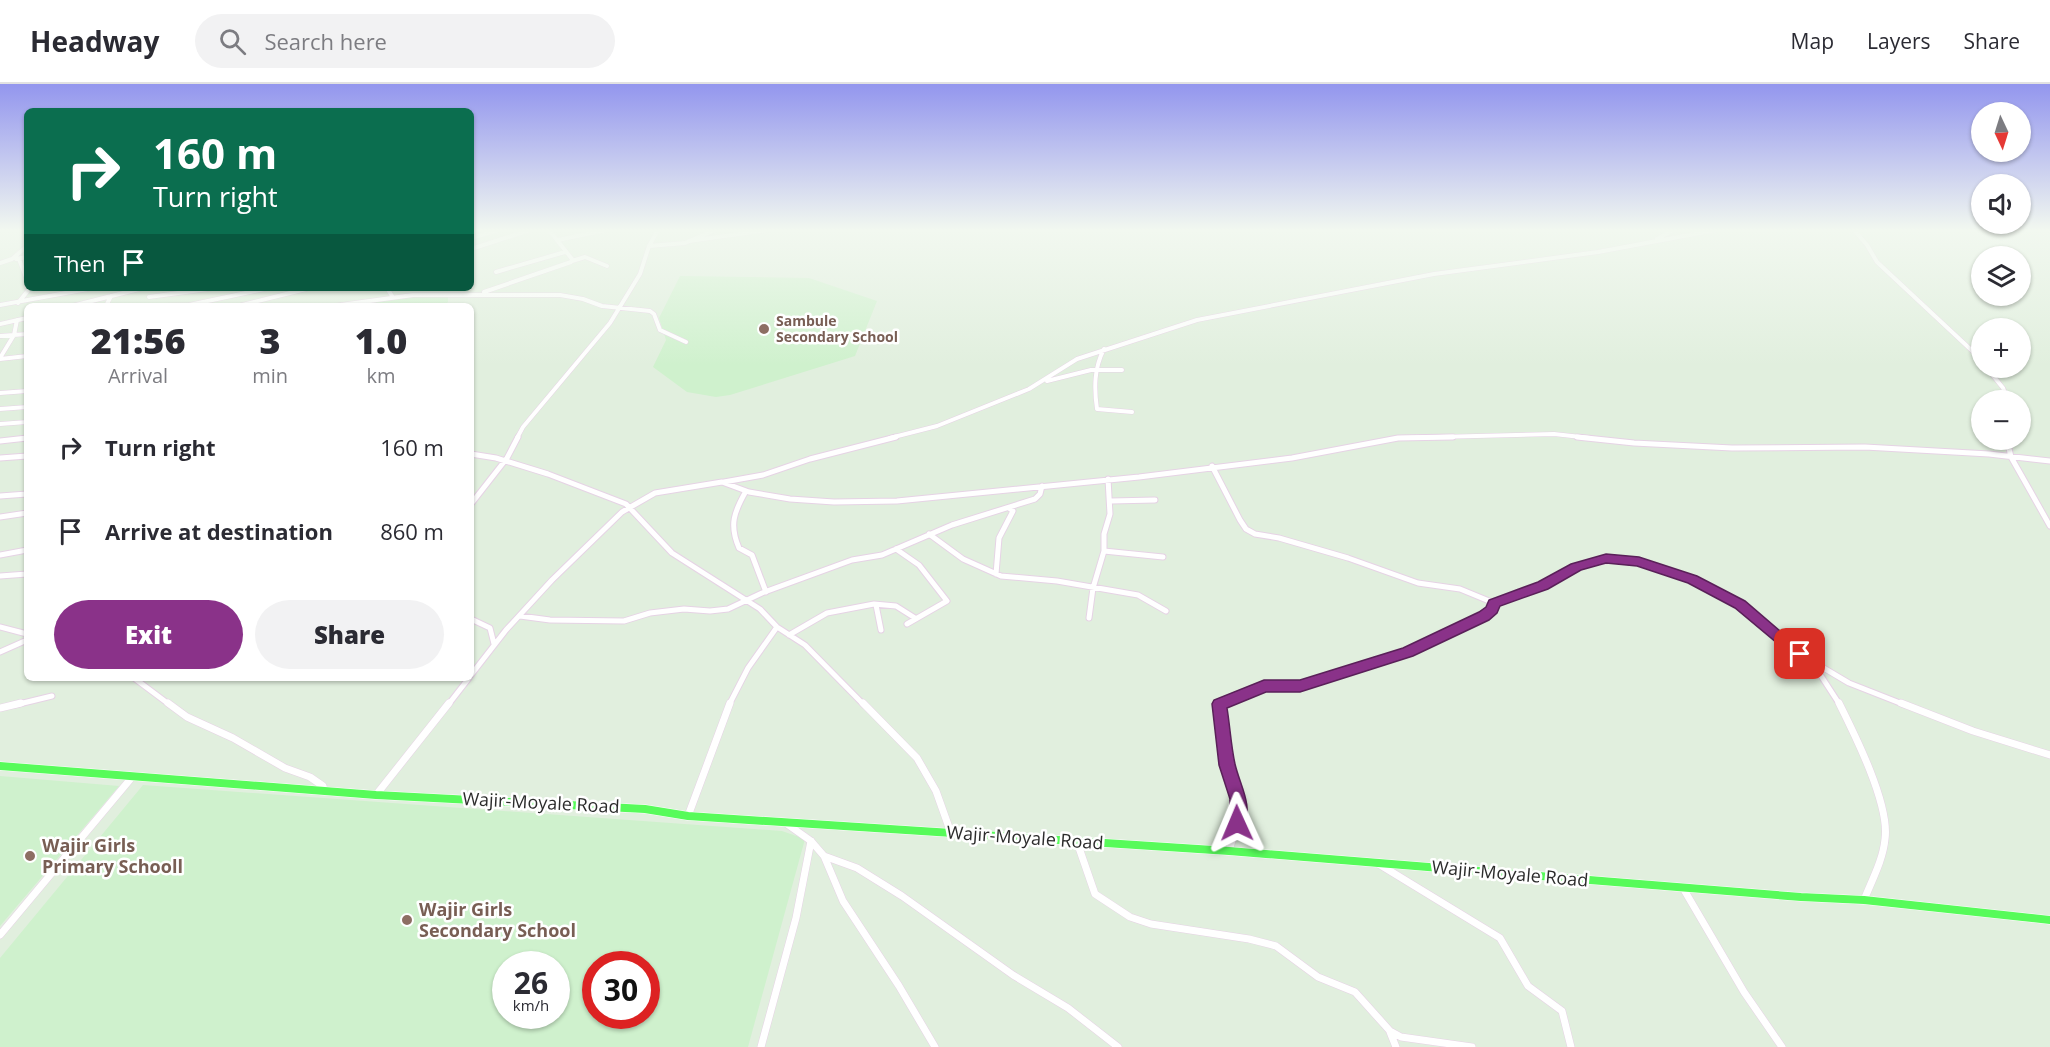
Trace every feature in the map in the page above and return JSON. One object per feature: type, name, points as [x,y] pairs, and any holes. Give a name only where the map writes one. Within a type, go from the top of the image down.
[{"type":"main road","name":"Wajir-Moyale Road","points":[[0,766],[376,795],[645,809],[688,816],[1375,862],[1683,888],[1864,900],[2049,920]]},
{"type":"street","points":[[477,294],[532,275]]},
{"type":"street","points":[[474,500],[504,461],[523,427],[604,331],[639,275]]},
{"type":"street","points":[[474,672],[494,645],[588,542],[629,506],[656,494],[763,475],[810,459],[937,426],[1019,394],[1077,359],[1187,322],[1430,275]]},
{"type":"street","points":[[1890,275],[1931,310],[1971,349]]},
{"type":"street","points":[[18,303],[28,291]]},
{"type":"street","points":[[0,305],[78,291]]},
{"type":"street","points":[[84,303],[131,291]]},
{"type":"street","points":[[144,303],[150,291]]},
{"type":"street","points":[[149,297],[193,291]]},
{"type":"street","points":[[198,303],[255,291]]},
{"type":"street","points":[[250,303],[298,291]]},
{"type":"street","points":[[389,291],[392,296]]},
{"type":"street","points":[[351,303],[392,296],[560,295],[583,299],[602,306],[650,311],[654,314],[660,330],[686,342]]},
{"type":"street","points":[[108,303],[111,296]]},
{"type":"street","points":[[0,324],[24,319]]},
{"type":"street","points":[[0,358],[14,335],[17,320]]},
{"type":"street","points":[[0,336],[24,334]]},
{"type":"street","points":[[1104,349],[1099,357],[1096,370],[1094,391],[1097,409],[1132,412]]},
{"type":"street","points":[[0,358],[24,356]]},
{"type":"street","points":[[1042,382],[1096,370],[1122,370]]},
{"type":"street","points":[[0,393],[24,391]]},
{"type":"street","points":[[0,409],[24,407]]},
{"type":"street","points":[[0,424],[24,422]]},
{"type":"street","points":[[722,482],[746,491],[790,499],[884,501],[1139,477],[1212,466],[1292,458],[1398,438],[1554,434],[1634,443],[1732,448],[1865,447],[2050,460]]},
{"type":"street","points":[[0,441],[24,438]]},
{"type":"street","points":[[2009,450],[2011,458],[2050,526]]},
{"type":"street","points":[[19,456],[24,451]]},
{"type":"street","points":[[474,455],[504,461],[561,479],[629,506],[672,554],[760,609],[777,627],[814,653],[917,758],[936,791],[951,833]]},
{"type":"street","points":[[0,458],[24,456]]},
{"type":"street","points":[[1212,466],[1240,520],[1246,529],[1255,534],[1279,538],[1348,558],[1418,583],[1460,589],[1494,603],[1543,586],[1566,572],[1591,563],[1620,559],[1639,562],[1710,587],[1740,605],[1800,654],[1849,683],[1973,731],[2050,755]]},
{"type":"street","points":[[1089,618],[1093,588],[1104,551],[1104,534],[1111,501],[1108,479]]},
{"type":"street","points":[[520,616],[550,620],[628,621],[650,613],[684,609],[719,610],[852,560],[882,555],[929,534],[992,511],[1035,499],[1040,495],[1042,486]]},
{"type":"street","points":[[746,491],[733,517],[732,528],[739,548],[752,555],[766,592]]},
{"type":"street","points":[[0,496],[24,494]]},
{"type":"street","points":[[1111,501],[1155,501]]},
{"type":"street","points":[[996,574],[999,538],[1013,511],[1009,508]]},
{"type":"street","points":[[0,517],[24,513]]},
{"type":"street","points":[[929,534],[963,559],[996,574],[1138,595],[1166,611]]},
{"type":"street","points":[[896,549],[919,565],[947,601],[936,609],[921,613],[907,624]]},
{"type":"street","points":[[0,555],[24,551]]},
{"type":"street","points":[[1104,551],[1163,557]]},
{"type":"street","points":[[0,576],[24,574]]},
{"type":"street","points":[[1229,852],[1237,823],[1238,799],[1227,765],[1219,704],[1264,686],[1300,686],[1408,652],[1484,616],[1492,610],[1494,603]]},
{"type":"street","points":[[789,635],[827,613],[876,604],[897,606],[915,618]]},
{"type":"street","points":[[876,604],[881,630]]},
{"type":"street","points":[[474,620],[490,628],[494,645]]},
{"type":"street","points":[[0,627],[24,633]]},
{"type":"street","points":[[688,816],[702,776],[747,669],[765,640],[777,627]]},
{"type":"street","points":[[0,652],[24,641]]},
{"type":"street","points":[[1807,657],[1826,679],[1844,708],[1878,790],[1886,830],[1882,855],[1864,900]]},
{"type":"street","points":[[138,681],[187,717],[233,738],[285,768],[310,777],[323,786],[324,791]]},
{"type":"street","points":[[376,795],[467,681]]},
{"type":"street","points":[[0,708],[52,696]]},
{"type":"street","points":[[0,935],[133,776]]},
{"type":"street","points":[[785,823],[812,841],[824,856],[843,901],[899,986],[935,1047]]},
{"type":"street","points":[[761,1047],[796,918],[812,841]]},
{"type":"street","points":[[1077,842],[1095,894],[1122,912],[1151,924],[1250,939],[1276,946],[1318,977],[1355,992],[1390,1031],[1401,1037],[1472,1047]]},
{"type":"street","points":[[824,856],[857,868],[902,896],[1013,975],[1068,1008],[1118,1047]]},
{"type":"street","points":[[1375,862],[1500,938],[1508,947],[1528,986],[1562,1011],[1571,1047]]},
{"type":"street","points":[[1683,888],[1744,992],[1782,1047]]},
{"type":"street","points":[[1390,1031],[1396,1047]]},
{"type":"shaded area","name":"Sambule Secondary School","points":[[680,276],[809,278],[877,301],[855,356],[730,395],[716,397],[687,392],[653,367],[666,340],[659,318]]},
{"type":"shaded area","points":[[405,295],[448,297],[447,303],[364,303]]},
{"type":"shaded area","name":"Wajir Girls Primary Schooll","points":[[0,776],[119,786],[0,926]]},
{"type":"shaded area","name":"Wajir Girls Secondary School","points":[[143,785],[782,831],[805,839],[748,1047],[0,1047],[0,958]]},
{"type":"place","name":"Sambule Secondary School","points":[[764,329]]},
{"type":"place","name":"Wajir Girls Primary Schooll","points":[[30,856]]},
{"type":"place","name":"Wajir Girls Secondary School","points":[[407,920]]},
{"type":"route","points":[[1237,823],[1238,799],[1227,765],[1219,704],[1245,696],[1264,686],[1300,686],[1408,652],[1484,616],[1492,610],[1494,603],[1543,586],[1576,567],[1606,559],[1620,559],[1639,562],[1693,579],[1740,605],[1800,654]]}]
